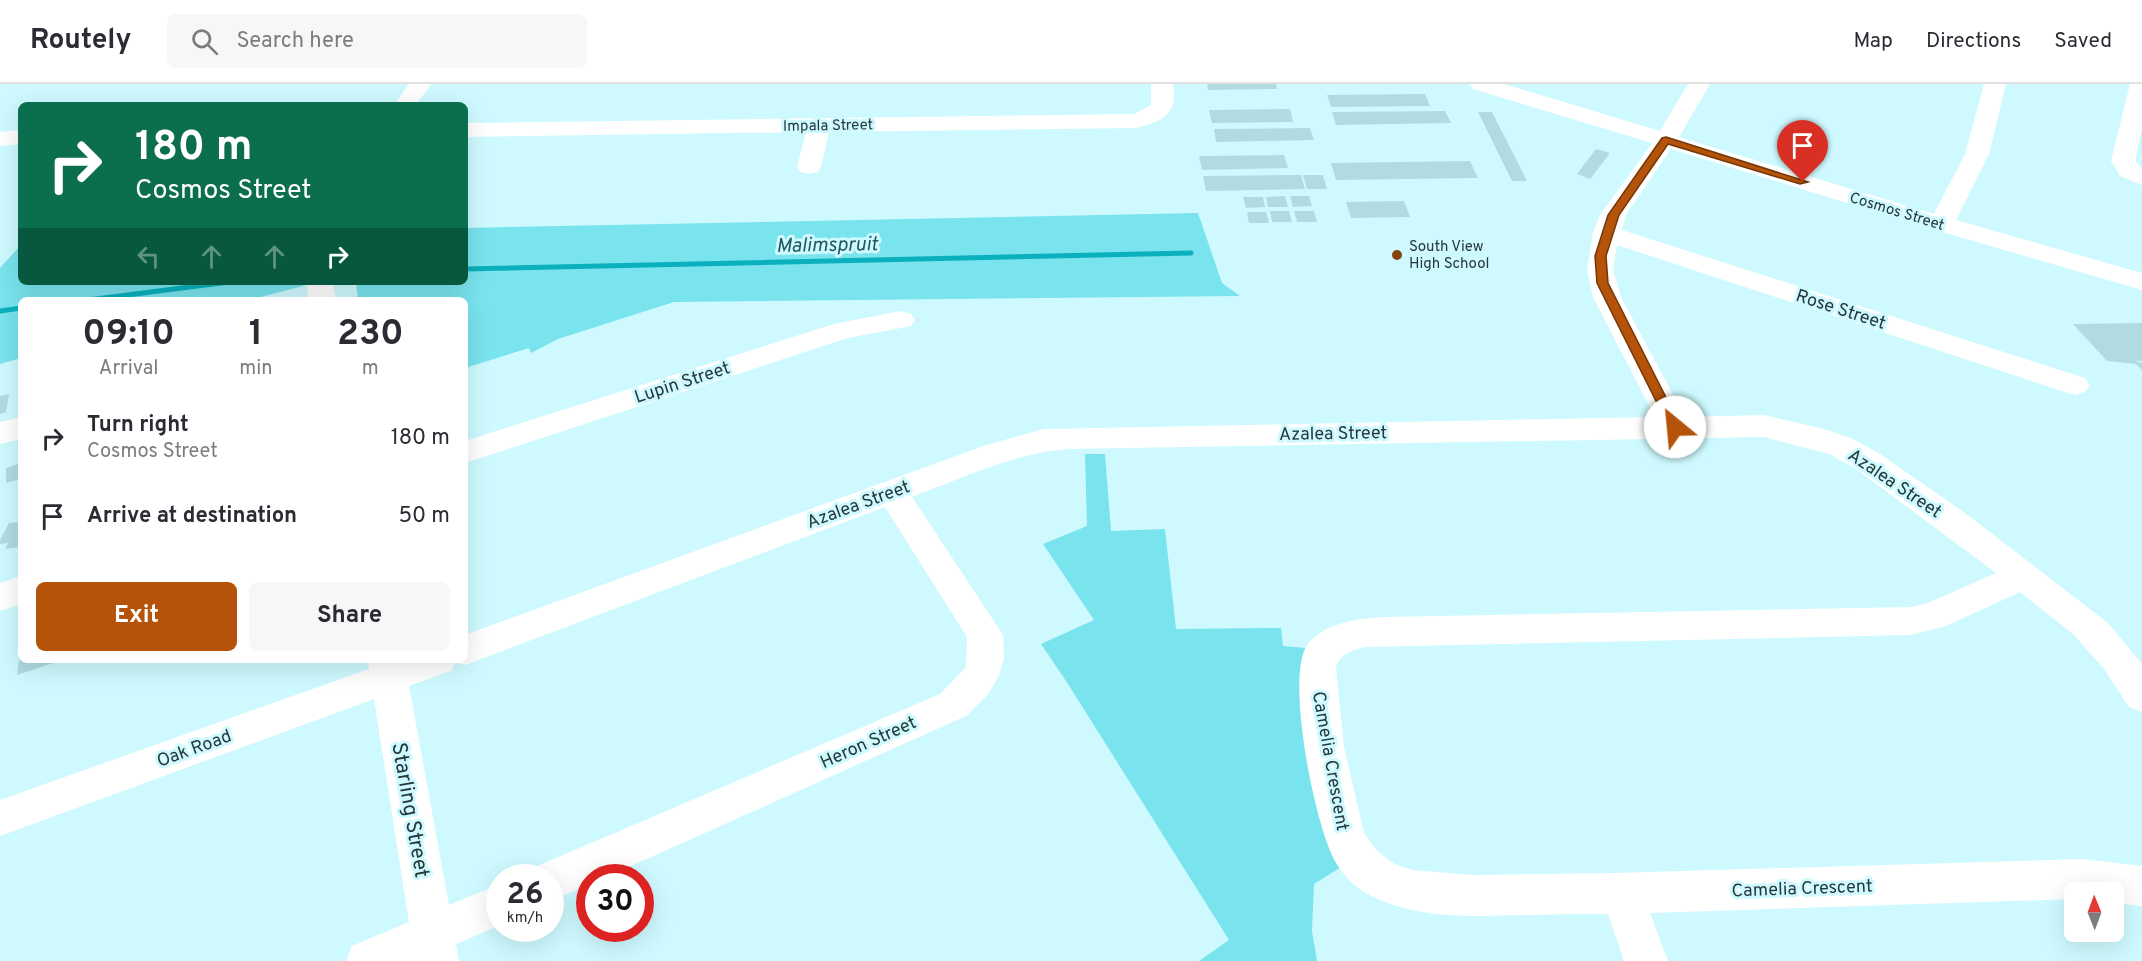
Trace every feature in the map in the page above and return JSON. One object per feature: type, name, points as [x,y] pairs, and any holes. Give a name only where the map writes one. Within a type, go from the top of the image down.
[{"type":"street","points":[[407,102],[420,84]]},
{"type":"street","name":"Impala Street","points":[[468,130],[1136,121],[1149,117],[1163,107],[1165,102],[1162,84]]},
{"type":"street","name":"Cosmos Street","points":[[1480,84],[1941,224],[2142,282]]},
{"type":"street","points":[[1675,427],[1602,283],[1601,256],[1606,233],[1623,201],[1666,140],[1700,84]]},
{"type":"street","points":[[1941,224],[1977,154],[1995,84]]},
{"type":"street","points":[[2140,85],[2123,161],[2129,171],[2142,178]]},
{"type":"street","points":[[809,167],[819,125]]},
{"type":"street","points":[[0,139],[18,137]]},
{"type":"street","name":"Rose Street","points":[[1606,233],[2075,385]]},
{"type":"street","name":"Lupin Street","points":[[468,452],[844,330],[901,320]]},
{"type":"street","name":"Azalea Street","points":[[468,649],[997,453],[1044,440],[1764,426],[1794,432],[1840,446],[1866,460],[1908,489],[2087,625],[2106,643],[2128,671],[2142,696]]},
{"type":"street","points":[[0,434],[18,429]]},
{"type":"street","name":"Heron Street","points":[[564,875],[953,705],[980,680],[987,650],[985,635],[892,492]]},
{"type":"street","name":"Camelia Crescent","points":[[2023,576],[1952,609],[1911,621],[1373,632],[1349,636],[1334,643],[1320,656],[1316,670],[1317,694],[1337,810],[1345,840],[1359,862],[1376,877],[1396,885],[1442,894],[1622,894],[2083,879],[2142,886]]},
{"type":"street","points":[[0,597],[18,591]]},
{"type":"street","points":[[387,669],[421,663]]},
{"type":"street","name":"Oak Road","points":[[0,818],[387,669]]},
{"type":"street","name":"Starling Street","points":[[387,669],[435,947]]},
{"type":"street","points":[[1622,894],[1646,961]]},
{"type":"street","points":[[368,961],[435,947],[486,913]]},
{"type":"shaded area","points":[[1198,213],[1222,283],[1240,296],[674,302],[558,339],[531,353],[529,348],[468,367],[468,297],[358,297],[356,285],[468,285],[468,228]]},
{"type":"shaded area","points":[[18,248],[18,285],[303,285],[261,297],[18,297],[18,359],[0,364],[0,268]]},
{"type":"shaded area","points":[[1085,454],[1105,454],[1111,531],[1165,529],[1176,629],[1281,628],[1283,646],[1306,648],[1346,864],[1314,884],[1312,931],[1317,961],[1199,961],[1229,940],[1041,644],[1094,620],[1043,544],[1087,526]]},
{"type":"building","points":[[1207,84],[1276,84],[1277,89],[1208,90]]},
{"type":"building","points":[[1425,94],[1430,106],[1331,107],[1327,95]]},
{"type":"building","points":[[1290,109],[1293,122],[1212,123],[1209,110]]},
{"type":"building","points":[[1445,111],[1451,123],[1336,125],[1332,112]]},
{"type":"building","points":[[1478,112],[1492,112],[1527,181],[1512,181]]},
{"type":"building","points":[[1310,128],[1314,140],[1216,142],[1214,129]]},
{"type":"building","points":[[1596,149],[1610,153],[1590,179],[1577,174]]},
{"type":"building","points":[[1284,155],[1288,168],[1202,170],[1199,156]]},
{"type":"building","points":[[1470,161],[1478,178],[1336,180],[1331,163]]},
{"type":"building","points":[[1301,175],[1305,189],[1206,191],[1203,176]]},
{"type":"building","points":[[1303,175],[1323,175],[1327,189],[1307,189]]},
{"type":"building","points":[[1285,196],[1288,207],[1268,207],[1266,197]]},
{"type":"building","points":[[1290,196],[1309,196],[1312,206],[1293,207]]},
{"type":"building","points":[[1243,197],[1263,197],[1265,207],[1246,208]]},
{"type":"building","points":[[1404,201],[1410,217],[1351,218],[1346,202]]},
{"type":"building","points":[[1270,211],[1289,211],[1292,222],[1272,222]]},
{"type":"building","points":[[1294,211],[1314,211],[1317,222],[1297,222]]},
{"type":"building","points":[[1247,212],[1266,212],[1269,223],[1249,223]]},
{"type":"building","points":[[2142,323],[2142,361],[2135,361],[2142,363],[2142,370],[2136,364],[2107,361],[2073,324]]},
{"type":"building","points":[[9,394],[6,412],[0,414],[0,396]]},
{"type":"building","points":[[18,464],[18,480],[6,483],[6,468]]},
{"type":"building","points":[[18,522],[18,547],[5,549],[8,543],[0,544],[0,540],[9,523]]},
{"type":"building","points":[[19,663],[53,663],[17,675]]},
{"type":"waterway","name":"Malimspruit","points":[[468,269],[1191,253]]},
{"type":"waterway","points":[[112,297],[206,285]]},
{"type":"waterway","points":[[0,311],[18,308]]},
{"type":"place","name":"South View High School","points":[[1397,255]]},
{"type":"route","points":[[1675,427],[1607,297],[1602,283],[1601,256],[1606,233],[1614,215],[1666,140],[1803,182]]}]
